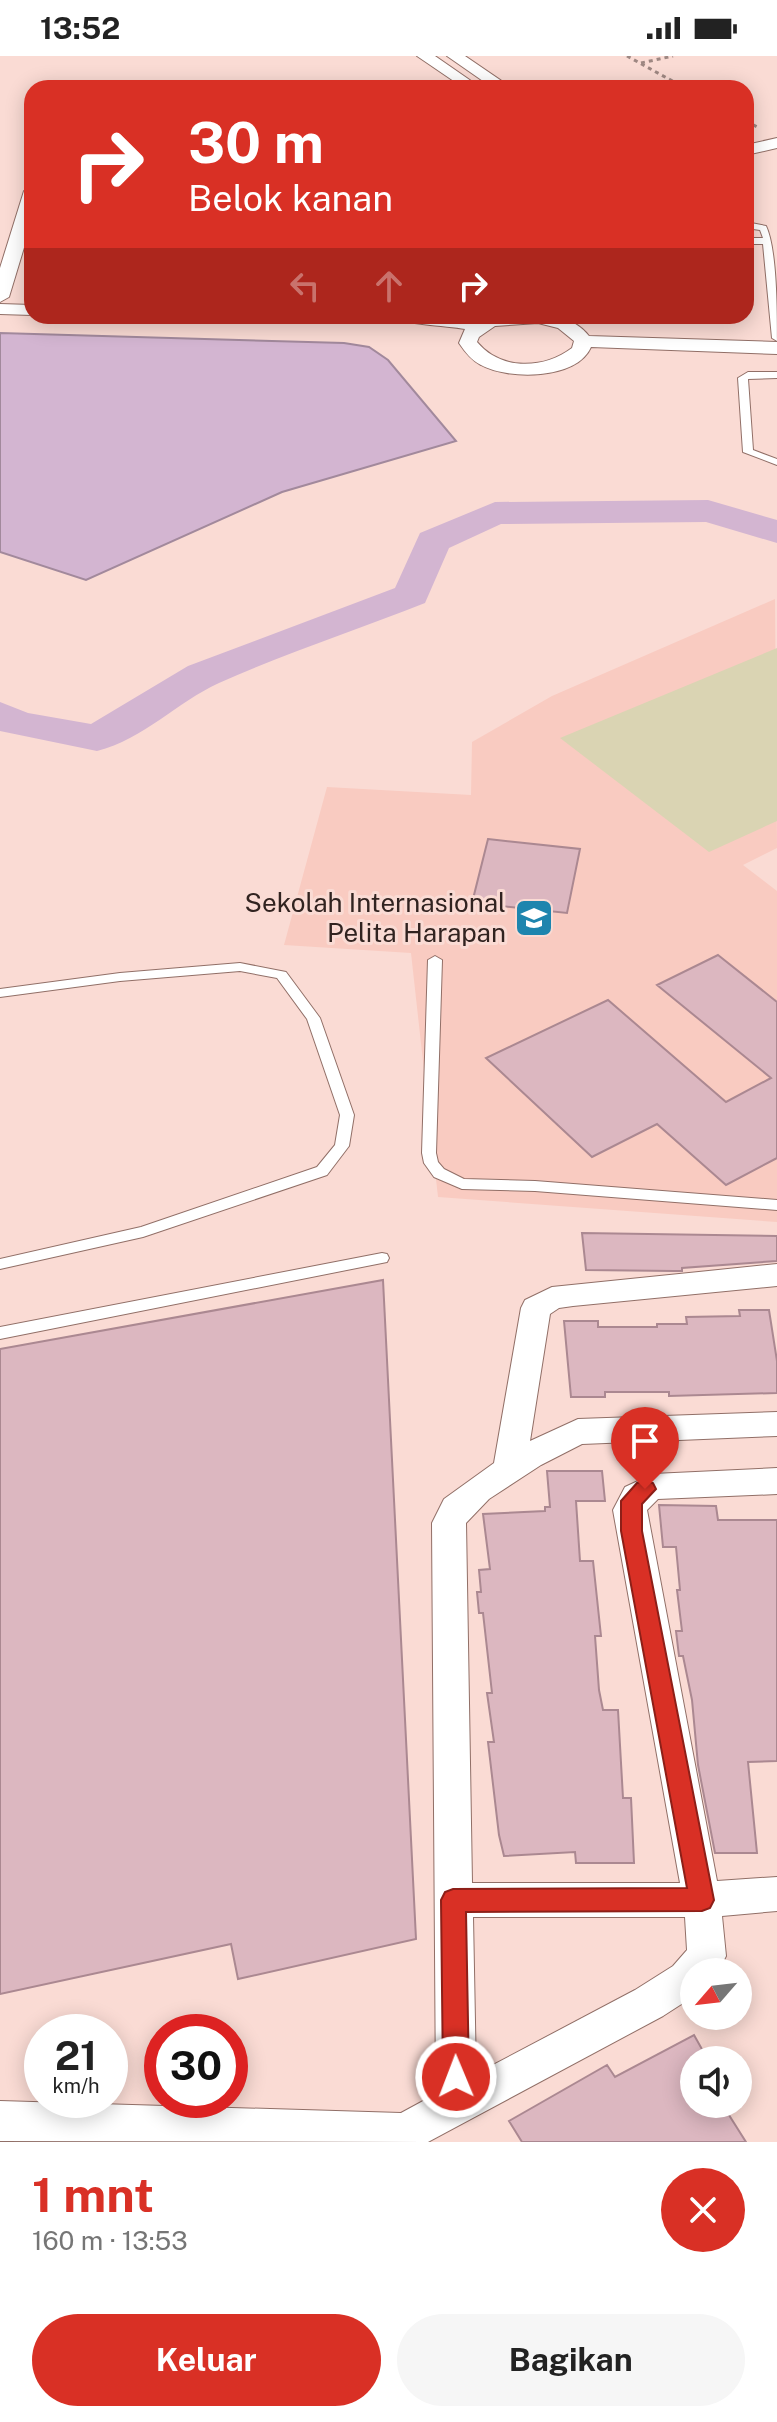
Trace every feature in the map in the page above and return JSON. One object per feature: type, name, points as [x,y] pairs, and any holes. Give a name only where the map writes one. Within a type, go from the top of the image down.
[{"type":"street","points":[[425,56],[462,80]]},
{"type":"street","points":[[455,56],[492,80]]},
{"type":"street","points":[[754,148],[777,143]]},
{"type":"street","points":[[0,297],[24,234]]},
{"type":"street","points":[[0,309],[24,310]]},
{"type":"street","points":[[467,324],[486,324]]},
{"type":"street","points":[[478,326],[470,334],[468,343],[473,352],[484,360],[510,367],[540,368],[559,365],[581,350],[583,341],[574,329],[565,324]]},
{"type":"street","points":[[583,341],[777,348]]},
{"type":"street","points":[[509,1469],[536,1308],[552,1298],[573,1295],[777,1275]]},
{"type":"street","points":[[456,2106],[449,1523],[456,1508],[509,1469],[578,1432],[777,1424]]},
{"type":"street","points":[[0,2121],[395,2138],[649,2003],[687,1979],[707,1956],[702,1900],[630,1510],[637,1495],[658,1486],[777,1481]]},
{"type":"street","points":[[453,1900],[702,1900],[777,1894]]},
{"type":"lane","points":[[754,226],[763,228],[767,241],[777,338]]},
{"type":"lane","points":[[754,241],[767,241]]},
{"type":"lane","points":[[777,375],[748,375],[743,378],[748,452],[777,462]]},
{"type":"lane","points":[[435,960],[429,1153],[431,1163],[439,1173],[462,1184],[535,1186],[777,1205]]},
{"type":"lane","points":[[0,993],[120,977],[240,967],[281,975],[313,1018],[347,1115],[342,1146],[322,1171],[143,1232],[0,1264]]},
{"type":"lane","points":[[0,1333],[382,1258]]},
{"type":"path","points":[[627,56],[671,80]]},
{"type":"path","points":[[640,63],[673,56]]},
{"type":"shaded area","points":[[0,333],[344,343],[369,347],[388,360],[456,441],[282,492],[86,580],[0,552]]},
{"type":"shaded area","name":"Sekolah Internasional Pelita Harapan","points":[[775,599],[777,848],[743,865],[777,891],[777,1222],[438,1197],[411,953],[284,945],[327,787],[471,795],[472,742],[552,696]]},
{"type":"shaded area","points":[[777,648],[777,821],[709,852],[560,738]]},
{"type":"building","points":[[488,839],[580,849],[567,913],[472,903]]},
{"type":"building","points":[[718,955],[777,1002],[777,1158],[726,1185],[657,1124],[592,1157],[486,1058],[608,1000],[726,1102],[771,1078],[657,985]]},
{"type":"building","points":[[582,1233],[777,1236],[777,1261],[682,1268],[682,1271],[586,1270]]},
{"type":"building","points":[[383,1280],[416,1939],[238,1979],[231,1944],[0,1994],[0,1349]]},
{"type":"building","points":[[739,1310],[769,1310],[777,1361],[777,1393],[669,1396],[669,1392],[605,1392],[605,1397],[571,1397],[564,1321],[598,1321],[598,1327],[657,1327],[657,1324],[687,1324],[686,1317],[740,1316]]},
{"type":"building","points":[[547,1471],[602,1471],[605,1501],[576,1501],[580,1561],[593,1561],[601,1636],[595,1636],[599,1690],[603,1710],[618,1710],[623,1798],[631,1798],[634,1863],[576,1863],[575,1852],[504,1856],[499,1835],[488,1742],[494,1742],[487,1693],[492,1693],[483,1613],[479,1613],[477,1592],[481,1592],[479,1570],[490,1569],[483,1514],[545,1511],[545,1507],[550,1507]]},
{"type":"building","points":[[659,1505],[716,1506],[718,1520],[777,1520],[777,1761],[748,1762],[757,1853],[715,1853],[698,1765],[692,1700],[683,1656],[679,1656],[676,1631],[682,1631],[676,1547],[663,1547]]},
{"type":"building","points":[[694,2035],[700,2046],[680,2046],[680,2118],[731,2118],[746,2142],[522,2142],[509,2121],[607,2065],[615,2077]]},
{"type":"waterway","points":[[0,714],[16,723],[97,738],[140,715],[202,675],[411,595],[433,541],[495,513],[708,511],[777,532]]},
{"type":"place","name":"Sekolah Internasional Pelita Harapan","points":[[534,918]]},
{"type":"route","points":[[456,2077],[453,1900],[702,1900],[631,1531],[632,1501],[645,1489]]}]
